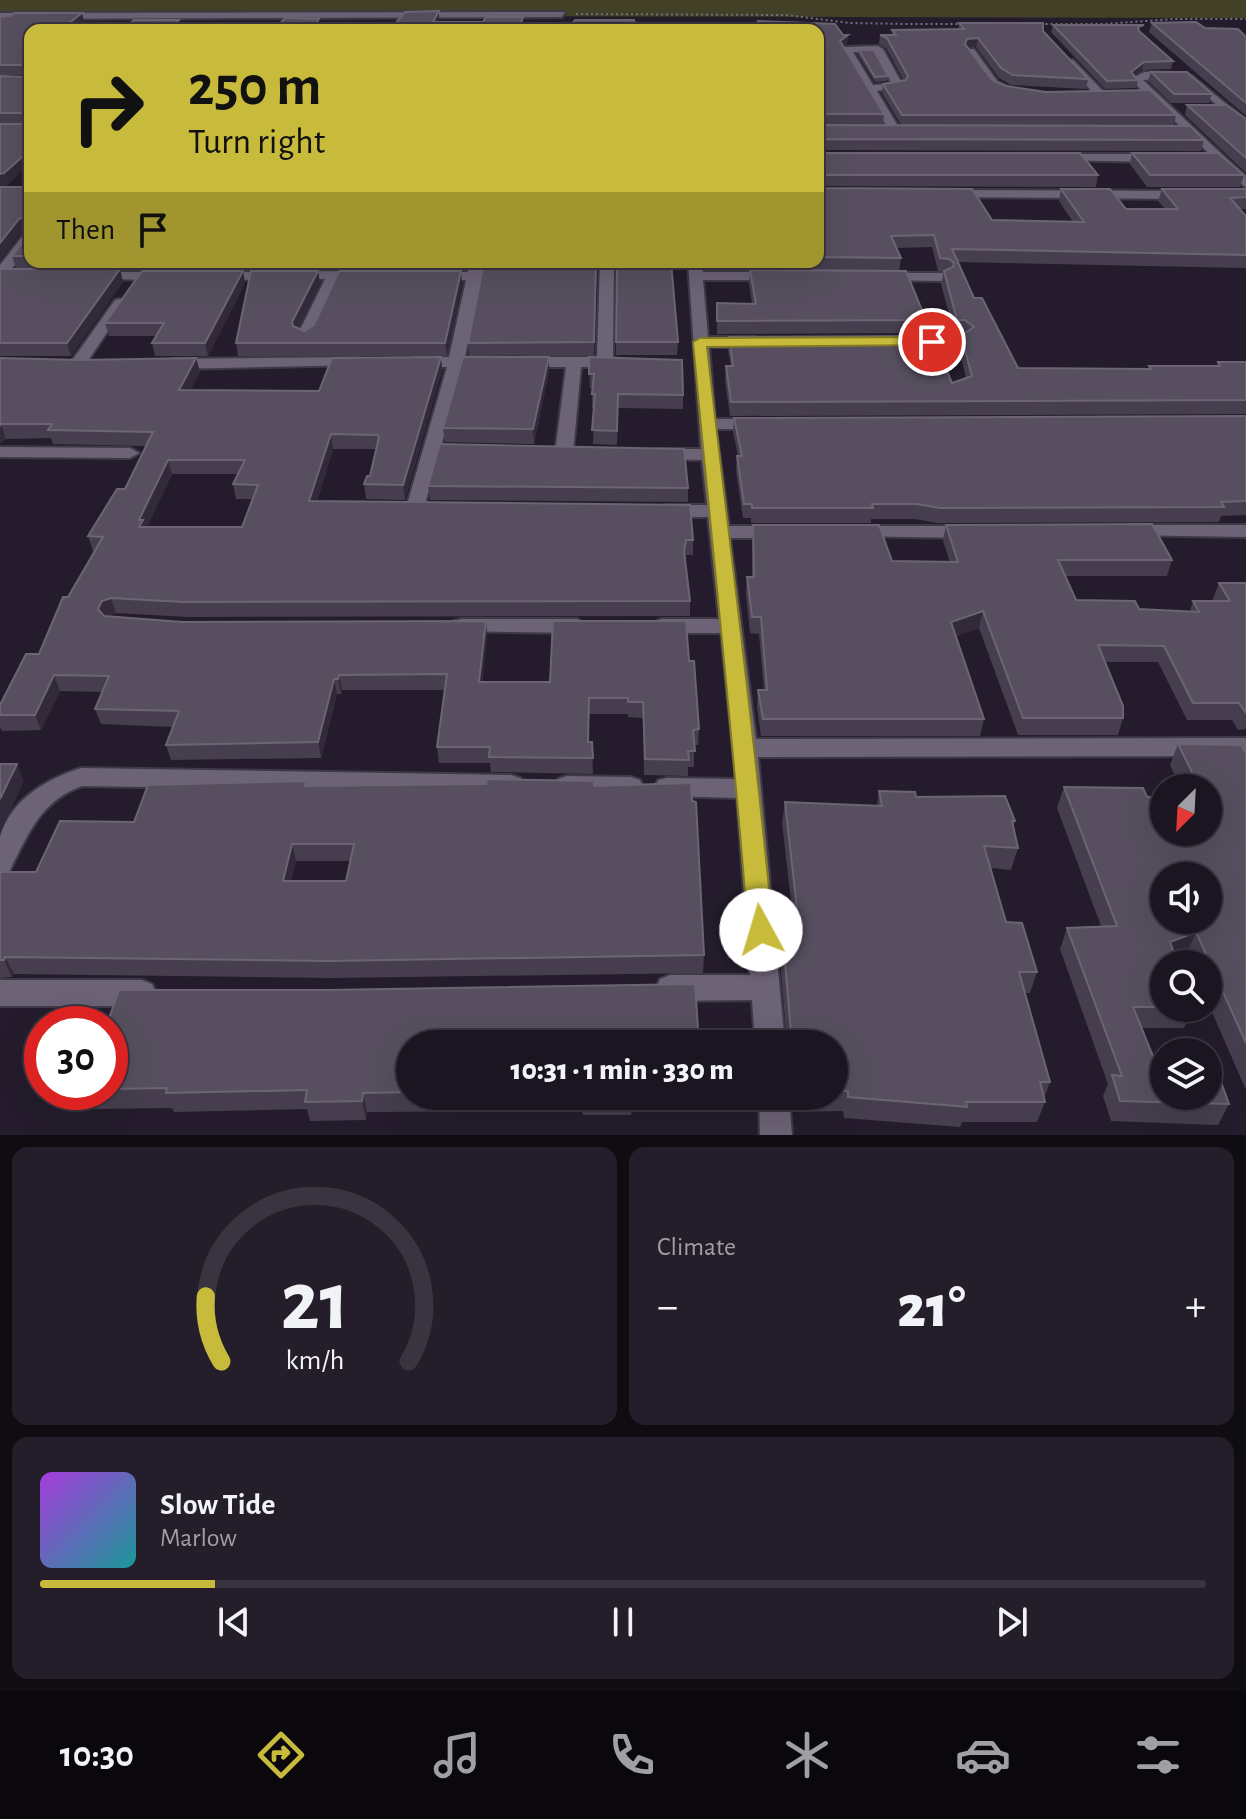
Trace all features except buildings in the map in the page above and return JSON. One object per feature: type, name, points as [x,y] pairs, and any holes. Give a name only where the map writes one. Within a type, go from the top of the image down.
[{"type":"street","points":[[0,16],[562,14]]},
{"type":"street","points":[[869,88],[899,87],[878,49],[847,49],[869,88],[895,131]]},
{"type":"street","points":[[971,51],[994,84],[1014,91]]},
{"type":"street","points":[[1063,55],[1100,94]]},
{"type":"street","points":[[1176,65],[1246,126]]},
{"type":"street","points":[[1187,75],[1139,76],[1137,80],[1246,184]]},
{"type":"street","points":[[1079,94],[1113,94]]},
{"type":"street","points":[[1139,94],[1152,94]]},
{"type":"street","points":[[1169,109],[1183,109]]},
{"type":"street","points":[[1212,109],[1226,109]]},
{"type":"street","points":[[881,131],[911,131]]},
{"type":"street","points":[[1175,131],[1190,131]]},
{"type":"street","points":[[1050,158],[1174,158]]},
{"type":"street","points":[[1204,158],[1220,158]]},
{"type":"street","points":[[939,194],[1200,195]]},
{"type":"street","points":[[1231,194],[1246,194]]},
{"type":"street","points":[[5,275],[24,245]]},
{"type":"street","points":[[605,362],[607,268]]},
{"type":"street","points":[[390,508],[423,508],[439,450],[476,269],[412,276]]},
{"type":"street","points":[[769,1030],[745,748],[711,455],[696,356],[696,269],[788,276]]},
{"type":"street","points":[[305,336],[334,275]]},
{"type":"street","points":[[77,276],[381,276]]},
{"type":"street","points":[[77,365],[138,276]]},
{"type":"street","points":[[865,276],[942,277]]},
{"type":"street","points":[[884,342],[961,341]]},
{"type":"street","points":[[696,356],[776,342]]},
{"type":"street","points":[[156,364],[376,362]]},
{"type":"street","points":[[405,362],[632,362]]},
{"type":"street","points":[[564,453],[574,362]]},
{"type":"street","points":[[707,424],[770,424]]},
{"type":"street","points":[[0,452],[130,453]]},
{"type":"street","points":[[637,454],[711,455]]},
{"type":"street","points":[[644,511],[799,532]]},
{"type":"street","points":[[1118,531],[1246,531]]},
{"type":"street","points":[[831,532],[990,532]]},
{"type":"street","points":[[443,626],[602,626]]},
{"type":"street","points":[[633,626],[729,626]]},
{"type":"street","points":[[745,748],[1246,747]]},
{"type":"street","points":[[0,865],[24,813],[48,790],[81,777],[747,789]]},
{"type":"street","points":[[639,989],[766,987]]},
{"type":"street","points":[[0,993],[174,994]]},
{"type":"street","points":[[775,1110],[776,1135]]},
{"type":"path","points":[[562,14],[786,15],[850,23],[893,24],[1105,24],[1173,19],[1246,19]]},
{"type":"shaded area","points":[[0,0],[1246,0],[1246,18],[0,15]]},
{"type":"route","points":[[761,930],[745,748],[729,626],[700,342],[932,342]]}]
